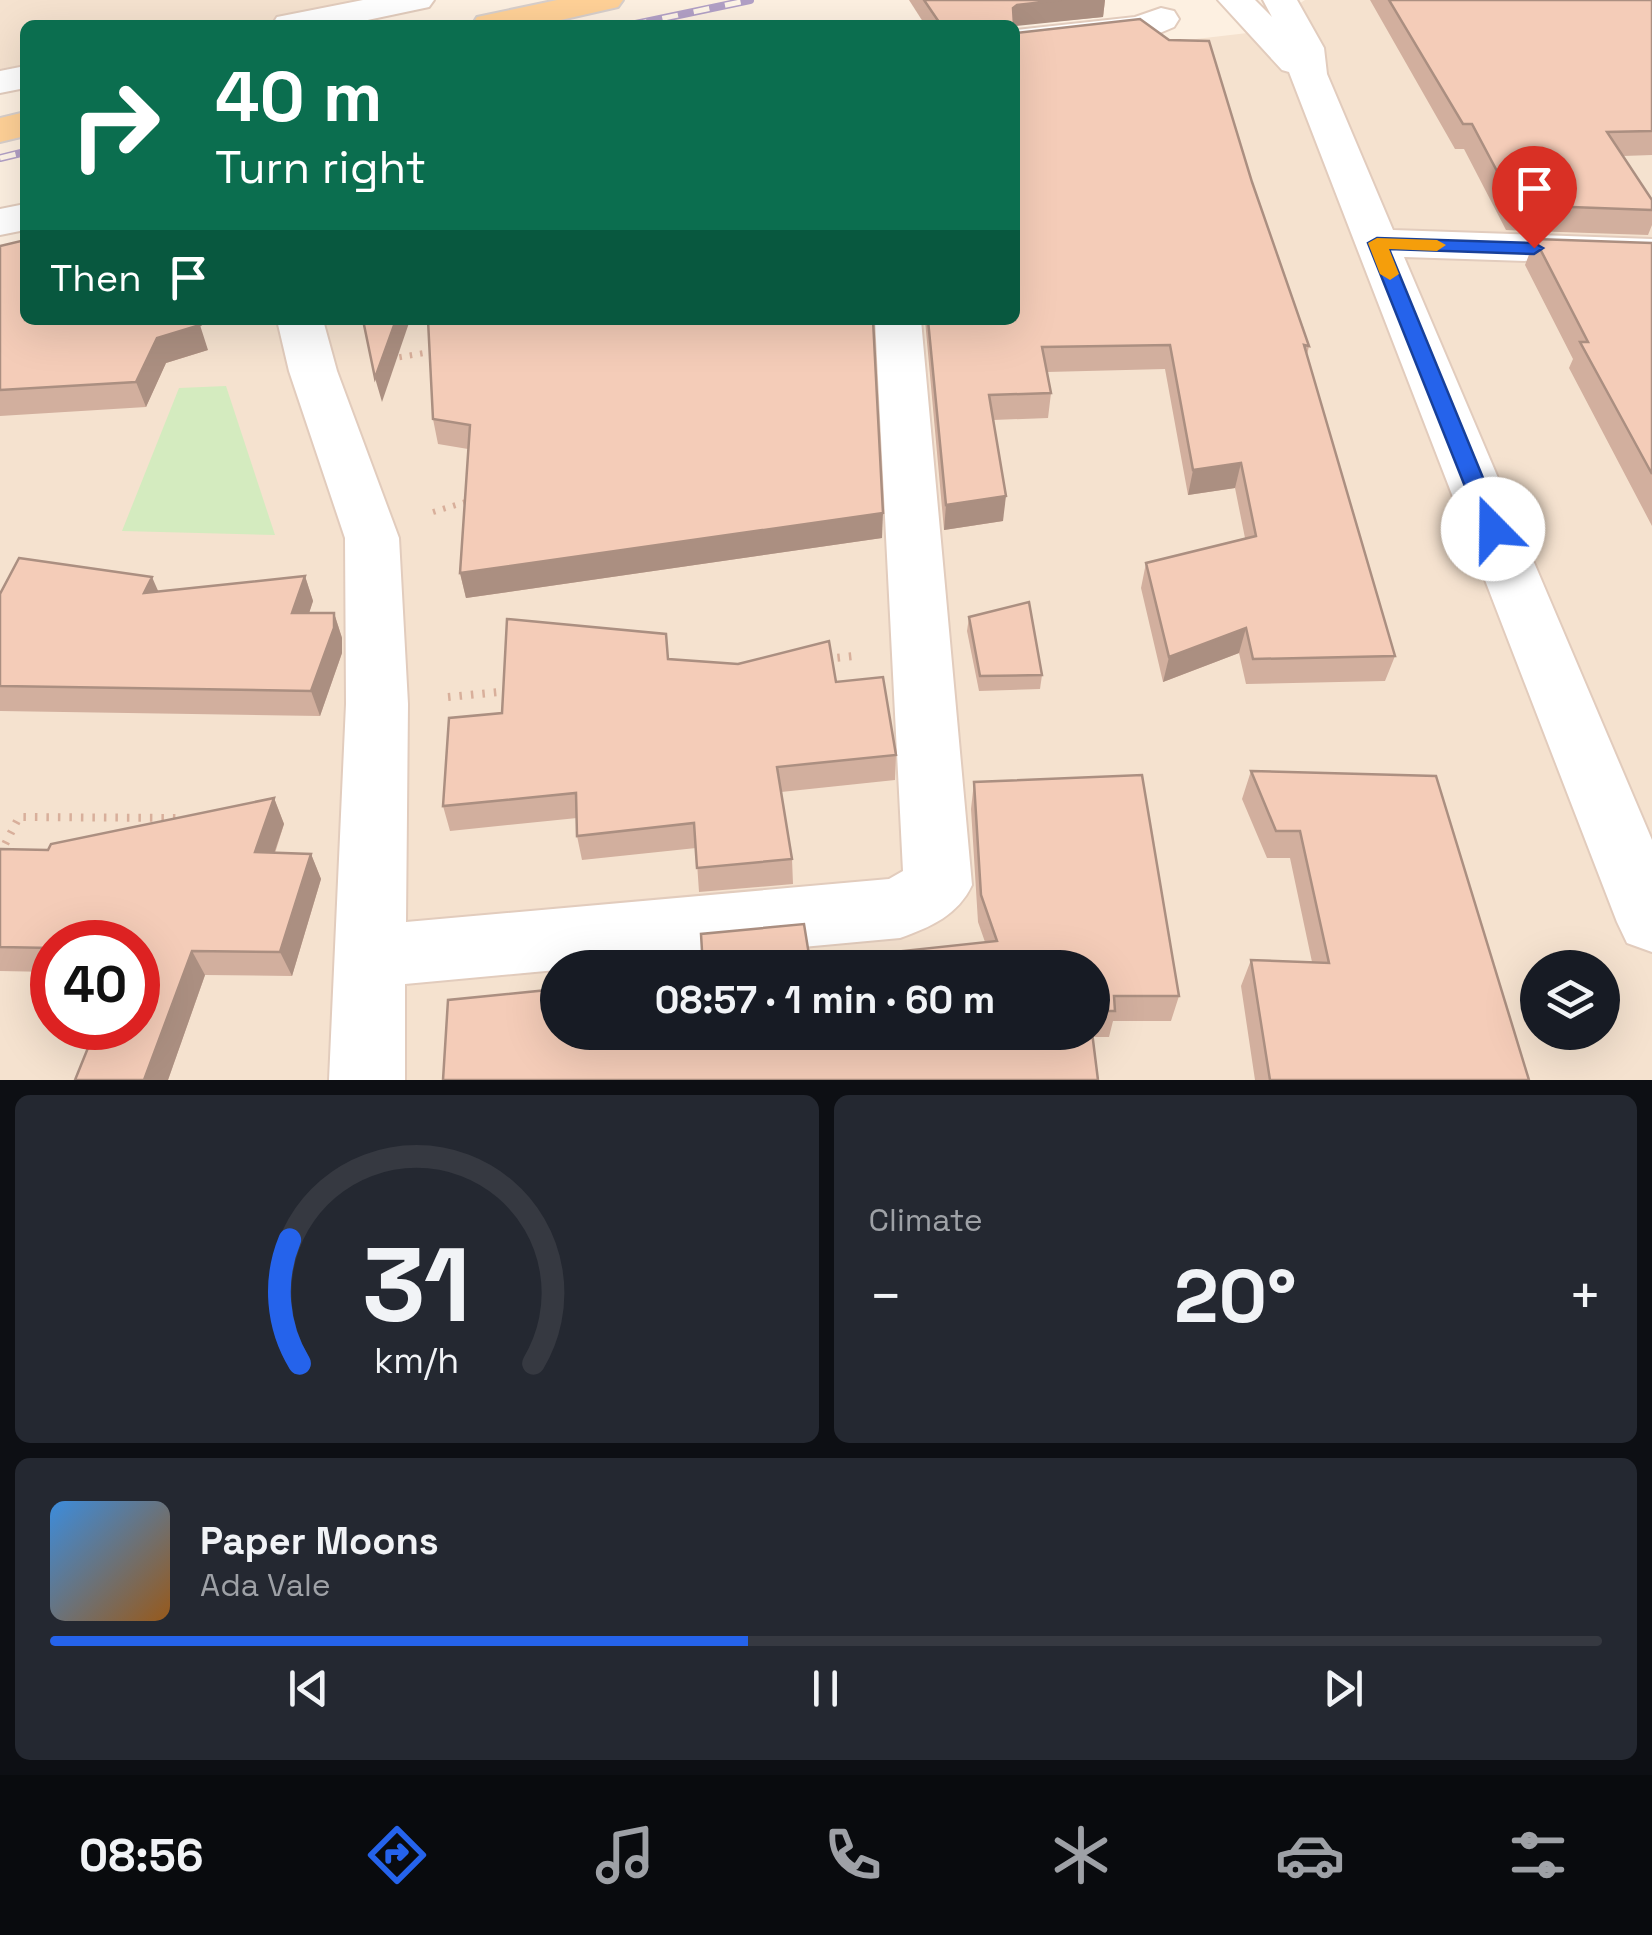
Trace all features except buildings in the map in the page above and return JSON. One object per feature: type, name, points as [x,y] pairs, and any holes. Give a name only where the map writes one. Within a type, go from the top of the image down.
[{"type":"main road","points":[[513,20],[606,0]]},
{"type":"street","points":[[315,20],[417,0]]},
{"type":"street","points":[[1235,0],[1280,50],[1308,74]]},
{"type":"street","points":[[1280,0],[1306,48],[1308,74],[1652,922]]},
{"type":"street","points":[[1020,40],[1142,26],[1161,19]]},
{"type":"street","points":[[1377,243],[1652,252]]},
{"type":"street","points":[[372,956],[900,908],[938,885],[898,325]]},
{"type":"street","points":[[307,346],[372,538],[377,704],[367,1080]]},
{"type":"path","points":[[307,346],[451,349]]},
{"type":"path","points":[[372,538],[450,504],[488,499]]},
{"type":"path","points":[[824,659],[921,650]]},
{"type":"path","points":[[377,704],[513,690]]},
{"type":"path","points":[[0,854],[19,817],[196,818]]},
{"type":"shaded area","points":[[0,0],[411,0],[314,20],[20,20],[20,81],[0,85]]},
{"type":"shaded area","points":[[1305,0],[1652,0],[1652,1080],[0,1080],[0,248],[20,306],[20,325],[1020,325],[1020,59],[1256,32]]},
{"type":"green space","points":[[226,386],[275,535],[122,531],[179,388]]},
{"type":"railway","points":[[655,20],[750,0]]},
{"type":"railway","points":[[0,158],[20,153]]},
{"type":"slow traffic","points":[[1390,274],[1377,243],[1437,245]]},
{"type":"route","points":[[1493,529],[1377,243],[1534,248]]}]
